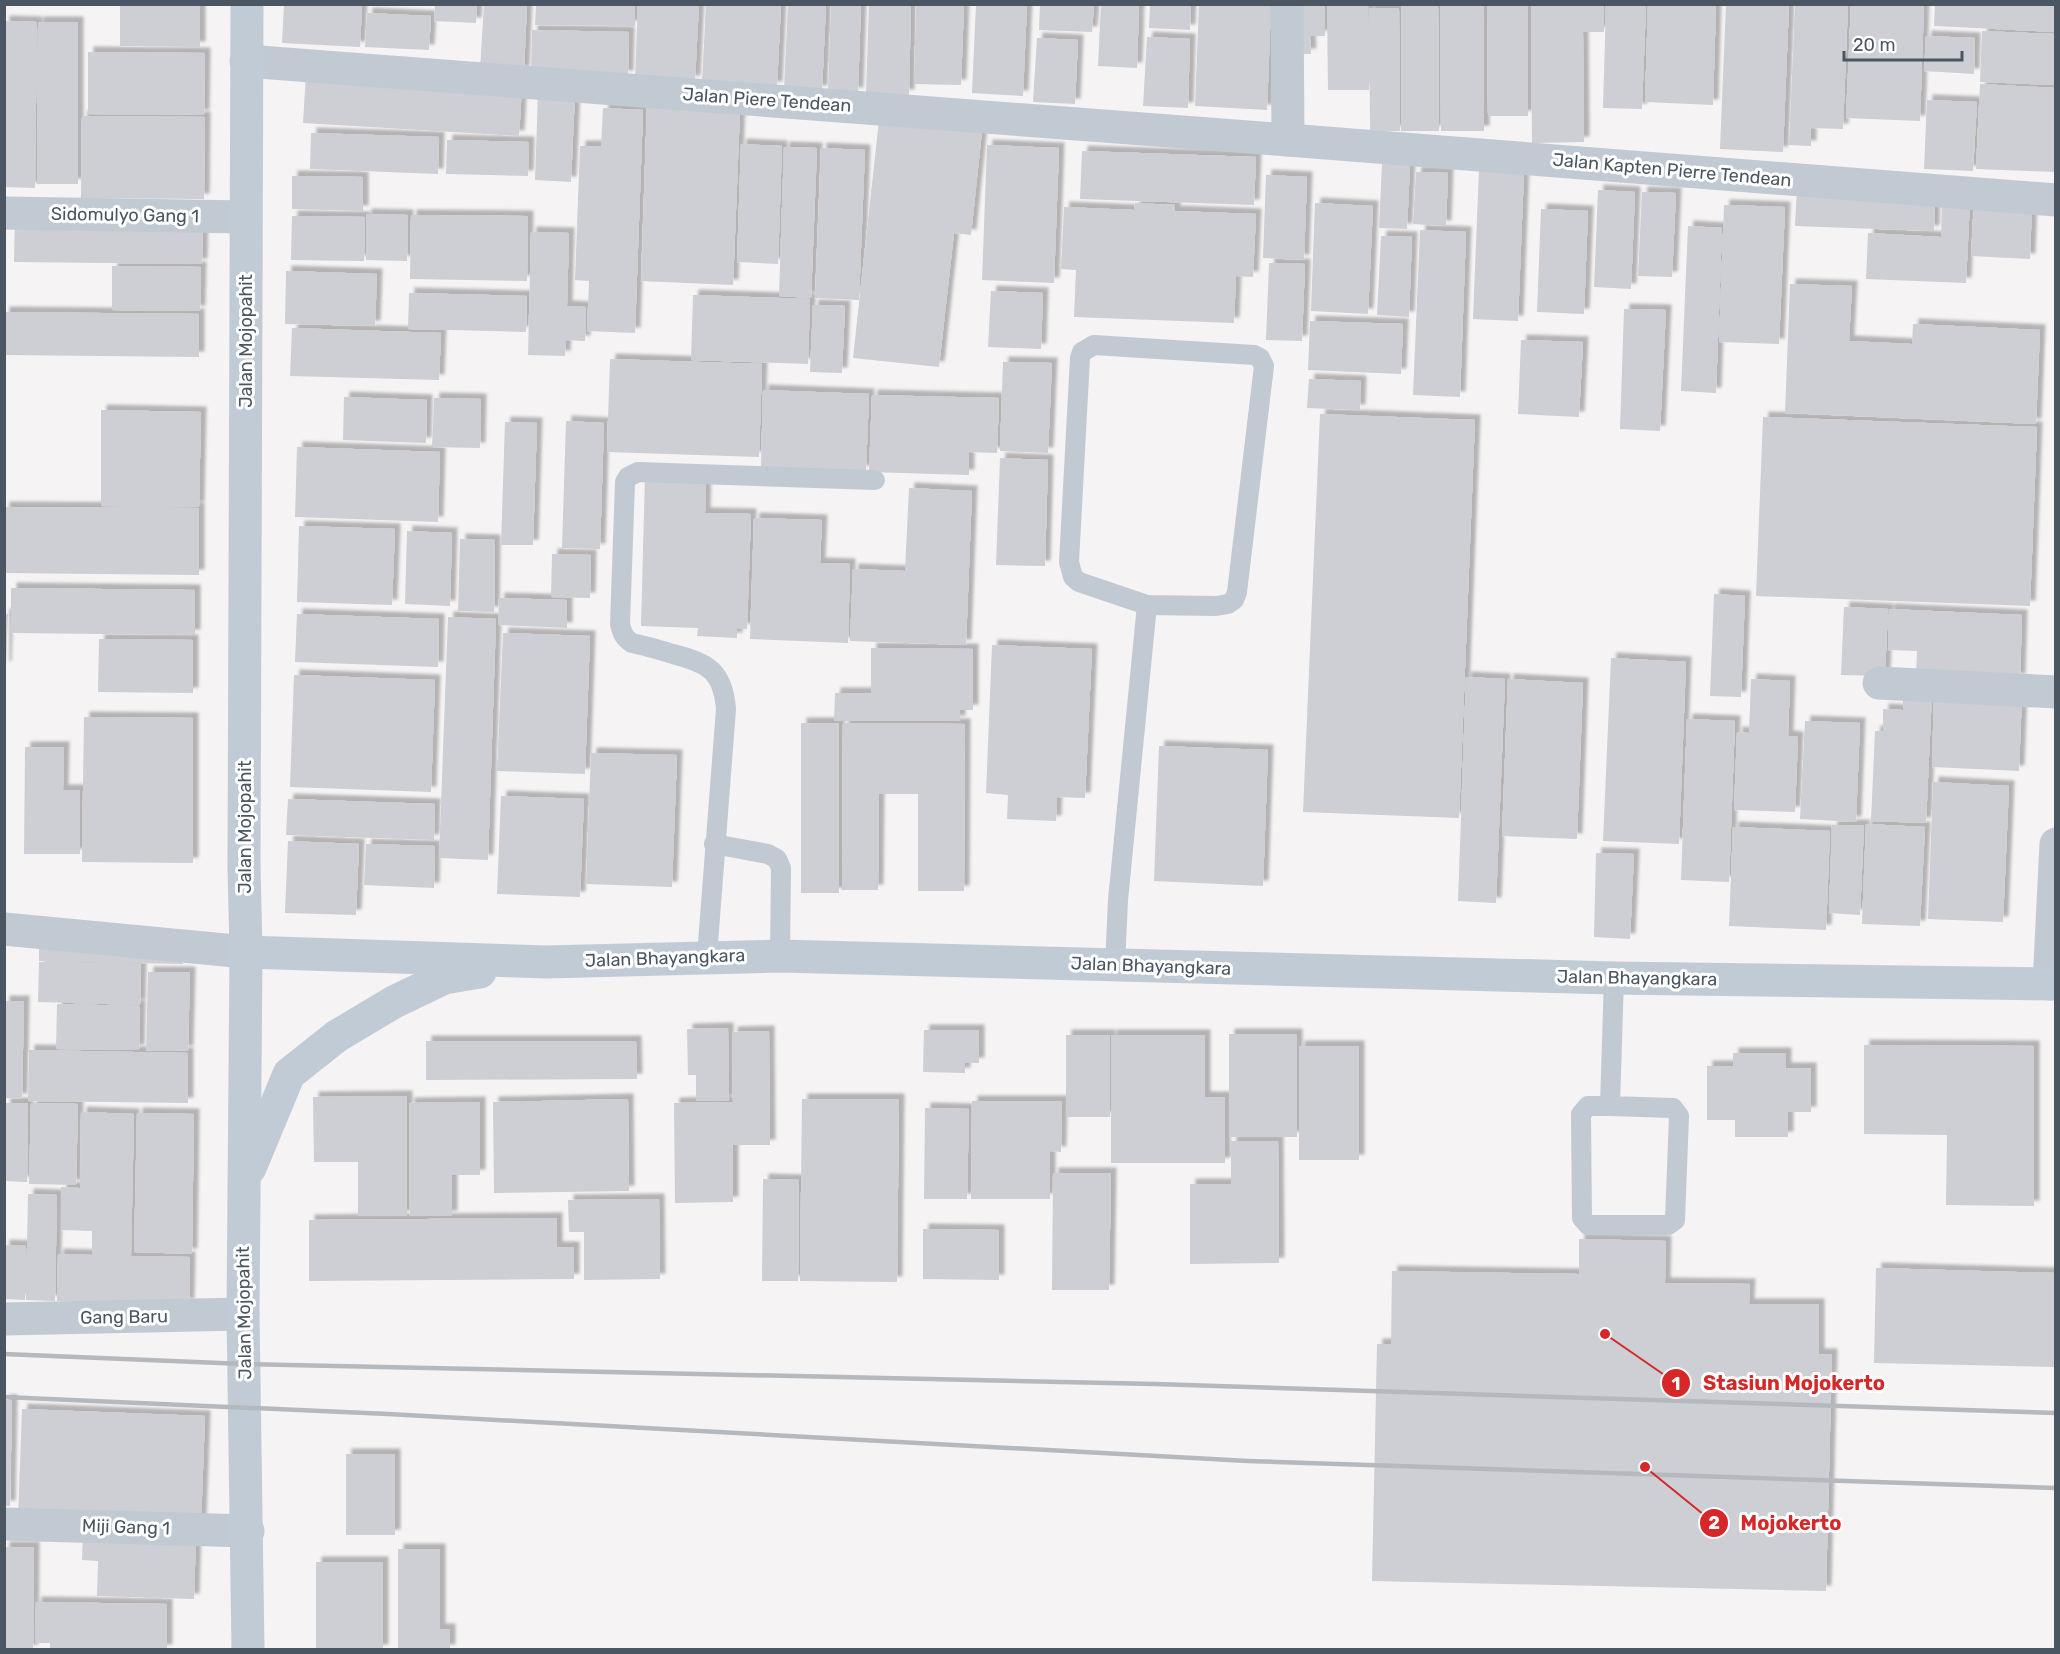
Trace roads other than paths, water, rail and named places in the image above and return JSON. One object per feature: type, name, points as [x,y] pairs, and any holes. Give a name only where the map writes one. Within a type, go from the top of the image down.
[{"type":"main road","name":"Jalan Mojopahit","points":[[247,4],[244,832],[246,952],[243,1314],[248,1650]]},
{"type":"main road","name":"Jalan Bhayangkara","points":[[246,952],[546,962],[707,956],[780,956],[1614,978],[2052,984]]},
{"type":"main road","points":[[243,1186],[289,1074],[337,1036],[394,1002],[444,978],[546,962]]},
{"type":"street","points":[[1287,4],[1288,140]]},
{"type":"street","name":"Jalan Piere Tendean","points":[[246,61],[1288,140]]},
{"type":"street","name":"Jalan Kapten Pierre Tendean","points":[[1288,140],[2055,200]]},
{"type":"street","name":"Sidomulyo Gang 1","points":[[4,213],[246,217]]},
{"type":"street","points":[[1879,683],[2055,692]]},
{"type":"street","points":[[2052,984],[2055,844]]},
{"type":"street","points":[[4,929],[246,952]]},
{"type":"street","name":"Gang Baru","points":[[4,1319],[243,1314]]},
{"type":"street","name":"Miji Gang 1","points":[[4,1524],[248,1532]]},
{"type":"lane","points":[[1094,345],[1254,355],[1260,358],[1264,366],[1237,592],[1234,600],[1228,604],[1216,606],[1147,605],[1079,582],[1069,569],[1082,352],[1094,345]]},
{"type":"lane","points":[[707,956],[726,709],[724,693],[719,679],[711,668],[699,660],[632,643],[622,633],[620,624],[625,482],[628,477],[638,472],[875,480]]},
{"type":"lane","points":[[1115,965],[1118,900],[1147,605]]},
{"type":"lane","points":[[714,844],[768,854],[777,859],[781,868],[780,956]]},
{"type":"lane","points":[[1610,1106],[1614,978]]},
{"type":"lane","points":[[1588,1106],[1610,1106],[1673,1108],[1679,1116],[1675,1220],[1668,1225],[1588,1225],[1582,1218],[1581,1114],[1588,1106]]},
{"type":"railway","points":[[4,1354],[244,1364],[1155,1384],[2056,1413]]},
{"type":"railway","points":[[4,1397],[388,1414],[1248,1461],[2056,1488]]},
{"type":"place","name":"Stasiun Mojokerto","points":[[1605,1334]]},
{"type":"place","name":"Mojokerto","points":[[1645,1467]]}]
